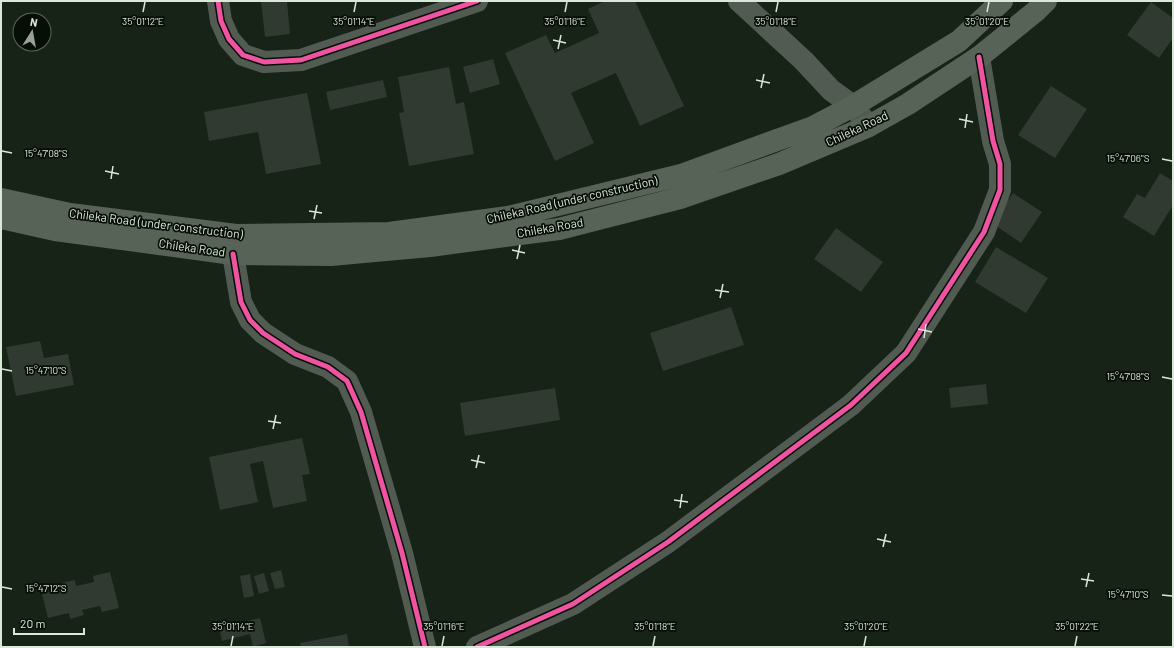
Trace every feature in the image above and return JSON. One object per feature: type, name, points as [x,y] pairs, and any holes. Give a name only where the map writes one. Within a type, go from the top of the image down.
[{"type":"highway","name":"Chileka Road (under construction)","points":[[1,199],[70,214],[236,235],[389,233],[508,217],[681,175],[813,127],[853,106],[959,40],[1002,1]]},
{"type":"highway","name":"Chileka Road","points":[[1,218],[55,230],[233,254],[331,255],[430,246],[559,229],[687,195],[779,164],[869,126],[908,104],[979,57],[1036,11],[1046,1]]},
{"type":"street","points":[[218,1],[221,21],[229,40],[243,55],[264,62],[301,60],[477,1]]},
{"type":"street","points":[[739,1],[804,61],[831,90],[853,106],[869,126]]},
{"type":"street","points":[[477,647],[573,604],[668,542],[851,405],[906,353],[984,232],[1000,190],[1000,164],[993,141],[979,57]]},
{"type":"street","points":[[233,254],[241,302],[250,320],[263,333],[295,354],[328,367],[347,381],[361,412],[398,538],[426,647]]},
{"type":"building","points":[[261,1],[287,1],[290,34],[265,37]]},
{"type":"building","points":[[605,1],[635,1],[684,106],[640,126],[616,73],[571,93],[594,143],[555,161],[505,53],[546,35],[555,53],[599,33],[588,9]]},
{"type":"building","points":[[1151,2],[1173,18],[1173,38],[1159,58],[1127,35]]},
{"type":"building","points":[[493,59],[500,84],[470,93],[463,67]]},
{"type":"building","points":[[449,67],[456,104],[464,102],[474,154],[409,166],[399,113],[404,112],[398,77]]},
{"type":"building","points":[[383,80],[387,97],[330,110],[326,92]]},
{"type":"building","points":[[1051,86],[1087,109],[1055,158],[1018,135]]},
{"type":"building","points":[[307,93],[321,164],[266,174],[258,132],[209,141],[204,112]]},
{"type":"building","points":[[1160,173],[1173,181],[1173,205],[1154,236],[1123,217],[1137,194],[1145,198]]},
{"type":"building","points":[[1013,193],[1042,212],[1021,243],[992,223]]},
{"type":"building","points":[[836,228],[883,262],[861,292],[814,259]]},
{"type":"building","points":[[996,247],[1048,278],[1026,313],[975,282]]},
{"type":"building","points":[[731,307],[744,345],[663,371],[650,333]]},
{"type":"building","points":[[40,341],[44,358],[68,354],[74,385],[16,396],[6,347]]},
{"type":"building","points":[[986,384],[988,404],[951,408],[949,388]]},
{"type":"building","points":[[555,388],[560,420],[465,436],[460,403]]},
{"type":"building","points":[[302,438],[310,474],[302,475],[307,501],[273,508],[263,461],[250,464],[258,502],[220,510],[209,457]]},
{"type":"building","points":[[281,570],[285,587],[275,589],[270,573]]},
{"type":"building","points":[[110,572],[119,608],[102,612],[100,606],[82,610],[84,615],[70,619],[69,613],[48,618],[42,594],[62,589],[61,583],[75,580],[76,586],[94,582],[93,576]]},
{"type":"building","points":[[264,573],[269,591],[259,594],[254,576]]},
{"type":"building","points":[[250,574],[254,596],[244,598],[240,576]]},
{"type":"building","points":[[260,618],[266,643],[253,647],[250,634],[222,641],[219,627]]},
{"type":"building","points":[[347,634],[349,647],[301,647],[300,643]]},
{"type":"cycle path","points":[[218,1],[221,21],[229,39],[243,55],[264,62],[301,60],[477,1]]},
{"type":"cycle path","points":[[477,647],[573,604],[668,542],[851,405],[906,353],[984,232],[1000,190],[1000,164],[993,141],[979,57]]},
{"type":"cycle path","points":[[233,254],[241,302],[250,320],[263,333],[295,354],[328,367],[347,381],[361,412],[402,553],[425,647]]}]
